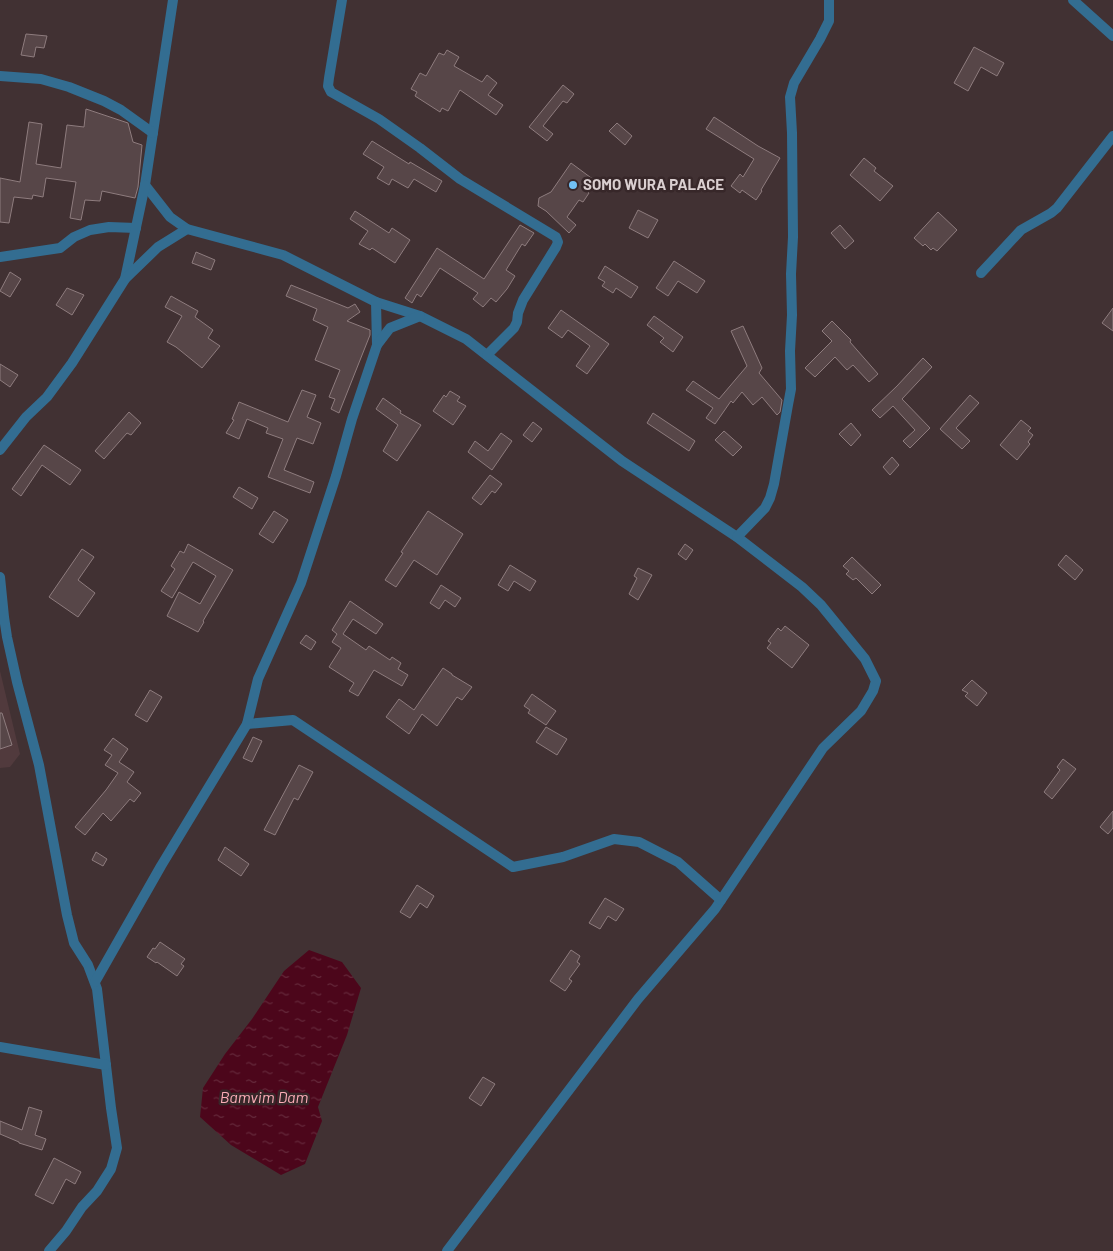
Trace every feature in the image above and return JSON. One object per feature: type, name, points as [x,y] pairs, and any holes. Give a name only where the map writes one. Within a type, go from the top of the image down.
[{"type":"street","points":[[125,279],[145,185],[173,0]]},
{"type":"street","points":[[342,0],[328,86],[332,92],[379,119],[460,179],[556,237],[558,242],[556,247],[523,300],[514,328],[487,354]]},
{"type":"street","points":[[737,537],[765,508],[770,498],[791,389],[792,133],[790,97],[794,83],[829,21],[829,0]]},
{"type":"street","points":[[1073,0],[1113,36]]},
{"type":"street","points":[[0,76],[41,79],[69,87],[121,110],[153,133]]},
{"type":"street","points":[[981,273],[1021,230],[1057,208],[1113,136]]},
{"type":"street","points":[[145,185],[170,217],[187,229],[283,255],[376,302],[420,316],[466,339],[622,461],[737,537],[802,587],[821,605],[865,659],[876,681],[873,691],[861,711],[823,748],[721,900],[638,999],[447,1251]]},
{"type":"street","points":[[0,257],[60,248],[90,230],[109,227],[136,228]]},
{"type":"street","points":[[0,450],[26,417],[47,397],[72,363],[125,279],[158,247],[187,229]]},
{"type":"street","points":[[376,302],[377,345]]},
{"type":"street","points":[[95,982],[161,866],[247,724],[258,679],[301,583],[377,345],[390,328],[420,316]]},
{"type":"street","points":[[0,577],[7,636],[39,765],[67,915],[74,943],[88,965],[97,989],[117,1148],[111,1169],[98,1191],[82,1207],[66,1231],[49,1251]]},
{"type":"street","points":[[247,724],[292,720],[513,867],[562,857],[614,839],[639,842],[678,862],[721,900]]},
{"type":"street","points":[[0,1047],[106,1065]]},
{"type":"street","points":[[0,1052],[16,1050]]},
{"type":"shaded area","points":[[0,671],[20,754],[10,767],[0,768]]},
{"type":"water","name":"Bamvim Dam","points":[[309,950],[342,962],[361,988],[347,1035],[318,1107],[322,1121],[305,1164],[281,1175],[231,1145],[200,1117],[203,1088],[284,971]]},
{"type":"building","points":[[26,34],[47,36],[44,48],[36,47],[34,57],[21,55]]},
{"type":"building","points":[[974,47],[1004,63],[997,76],[981,67],[968,91],[954,83]]},
{"type":"building","points":[[447,50],[459,57],[454,66],[482,82],[487,75],[497,83],[488,95],[503,105],[496,115],[460,90],[448,111],[442,108],[440,112],[415,96],[417,92],[411,89],[420,73],[426,76],[439,53],[444,55]]},
{"type":"building","points":[[563,85],[574,94],[567,103],[563,101],[543,126],[553,134],[547,141],[529,127]]},
{"type":"building","points":[[86,109],[128,123],[133,142],[142,145],[138,187],[135,198],[102,191],[100,201],[85,200],[81,220],[70,218],[76,182],[46,178],[43,197],[33,195],[32,199],[14,197],[9,223],[0,222],[0,178],[20,182],[29,122],[42,124],[36,164],[61,168],[67,125],[84,127]]},
{"type":"building","points":[[714,117],[780,158],[756,200],[742,190],[740,193],[731,186],[740,174],[743,177],[754,159],[706,129]]},
{"type":"building","points":[[617,123],[632,136],[625,145],[609,131]]},
{"type":"building","points":[[372,141],[409,164],[410,162],[442,181],[436,192],[414,179],[408,188],[392,179],[389,185],[377,178],[384,167],[363,154]]},
{"type":"building","points":[[864,158],[876,168],[874,171],[893,186],[880,201],[850,175]]},
{"type":"building","points":[[571,163],[594,180],[586,190],[589,193],[583,202],[579,200],[567,217],[576,225],[569,233],[538,206],[539,198],[551,192]]},
{"type":"building","points":[[638,210],[658,220],[648,238],[629,228]]},
{"type":"building","points":[[355,211],[389,233],[392,228],[410,240],[395,263],[372,248],[370,250],[359,244],[368,231],[350,219]]},
{"type":"building","points":[[938,212],[957,230],[937,251],[933,248],[931,250],[925,244],[923,246],[914,238]]},
{"type":"building","points":[[520,225],[534,233],[525,246],[522,244],[506,270],[515,276],[496,302],[491,298],[483,307],[473,299],[478,293],[440,268],[421,297],[417,294],[412,303],[405,298],[437,248],[484,279]]},
{"type":"building","points":[[840,225],[854,241],[845,249],[831,233]]},
{"type":"building","points":[[196,252],[215,260],[211,270],[192,263]]},
{"type":"building","points":[[674,261],[705,281],[697,293],[678,281],[668,296],[656,288]]},
{"type":"building","points":[[605,266],[638,287],[631,298],[616,288],[613,293],[602,286],[605,282],[598,278]]},
{"type":"building","points":[[10,272],[21,279],[10,297],[0,291]]},
{"type":"building","points":[[291,285],[348,308],[355,304],[360,312],[347,321],[370,330],[370,335],[339,413],[331,409],[335,399],[329,397],[340,370],[315,360],[328,327],[313,320],[317,309],[286,296]]},
{"type":"building","points":[[67,288],[84,295],[72,315],[56,305]]},
{"type":"building","points":[[171,296],[198,311],[195,317],[213,330],[208,338],[220,346],[202,368],[167,342],[182,316],[165,307]]},
{"type":"building","points":[[1113,308],[1113,331],[1102,323]]},
{"type":"building","points":[[561,310],[609,344],[587,374],[576,366],[590,346],[568,330],[562,338],[548,328]]},
{"type":"building","points":[[654,316],[683,337],[673,352],[660,342],[664,338],[647,325]]},
{"type":"building","points":[[832,321],[851,340],[850,342],[878,374],[869,382],[853,365],[847,370],[835,357],[815,377],[805,368],[832,341],[822,331]]},
{"type":"building","points":[[743,326],[762,368],[759,373],[782,400],[780,412],[777,415],[762,397],[753,405],[742,392],[733,403],[731,401],[715,424],[706,418],[713,408],[686,390],[693,381],[719,399],[747,366],[731,331]]},
{"type":"building","points":[[923,358],[932,367],[902,399],[930,428],[910,448],[903,441],[915,430],[893,406],[880,418],[872,410]]},
{"type":"building","points":[[0,364],[18,375],[10,387],[0,380]]},
{"type":"building","points":[[302,390],[316,395],[307,417],[321,423],[313,444],[297,438],[284,470],[314,482],[310,493],[268,477],[283,439],[266,433],[268,428],[247,419],[239,439],[226,433],[234,420],[232,419],[239,402],[288,422]]},
{"type":"building","points":[[450,391],[460,397],[457,401],[466,406],[453,425],[433,411],[444,395],[446,397]]},
{"type":"building","points":[[970,395],[979,403],[956,428],[970,441],[962,449],[940,429]]},
{"type":"building","points":[[383,398],[401,411],[400,413],[421,425],[397,461],[383,451],[398,425],[376,409]]},
{"type":"building","points":[[129,412],[141,423],[131,435],[127,433],[104,459],[95,451]]},
{"type":"building","points":[[653,413],[695,441],[689,451],[647,423]]},
{"type":"building","points":[[1021,420],[1031,428],[1028,431],[1033,435],[1028,442],[1030,444],[1017,460],[1000,445]]},
{"type":"building","points":[[533,422],[542,429],[532,442],[523,435]]},
{"type":"building","points":[[851,423],[861,435],[851,446],[839,434]]},
{"type":"building","points":[[724,431],[742,447],[733,456],[715,440]]},
{"type":"building","points":[[501,433],[512,441],[492,470],[468,452],[475,441],[488,451]]},
{"type":"building","points":[[44,445],[81,470],[70,485],[42,465],[21,496],[12,489]]},
{"type":"building","points":[[892,457],[899,465],[890,475],[883,467]]},
{"type":"building","points":[[490,475],[502,484],[495,493],[492,491],[481,505],[472,498]]},
{"type":"building","points":[[239,487],[258,498],[252,509],[233,497]]},
{"type":"building","points":[[274,511],[288,520],[273,543],[259,534]]},
{"type":"building","points":[[428,511],[463,534],[437,575],[414,560],[396,587],[385,580]]},
{"type":"building","points":[[188,544],[233,570],[198,632],[167,616],[179,592],[200,604],[216,576],[193,562],[172,598],[161,591],[175,569],[171,566],[180,551],[184,553]]},
{"type":"building","points":[[685,544],[693,550],[686,560],[678,554]]},
{"type":"building","points":[[82,549],[94,557],[78,580],[95,593],[78,617],[49,597]]},
{"type":"building","points":[[1066,555],[1083,570],[1075,580],[1058,565]]},
{"type":"building","points":[[852,557],[881,585],[872,594],[856,578],[853,580],[846,574],[849,571],[843,566]]},
{"type":"building","points":[[510,565],[536,581],[530,591],[514,581],[508,591],[498,585]]},
{"type":"building","points":[[638,568],[652,575],[638,600],[629,594],[637,578],[634,576]]},
{"type":"building","points":[[441,585],[461,598],[455,607],[445,600],[439,609],[430,603]]},
{"type":"building","points":[[350,601],[383,624],[376,634],[353,619],[343,634],[366,650],[369,646],[390,660],[392,657],[401,663],[398,669],[408,675],[402,686],[374,670],[358,696],[349,691],[354,683],[329,667],[341,648],[332,642],[337,634],[332,630]]},
{"type":"building","points":[[785,626],[809,645],[792,668],[767,648],[771,643],[768,641],[778,628],[781,631]]},
{"type":"building","points":[[306,635],[316,642],[311,650],[300,643]]},
{"type":"building","points":[[443,668],[472,687],[462,700],[457,697],[437,726],[422,714],[409,734],[386,717],[399,699],[414,710]]},
{"type":"building","points":[[972,680],[987,693],[977,706],[965,696],[968,693],[962,690]]},
{"type":"building","points":[[150,690],[162,697],[147,722],[135,715]]},
{"type":"building","points":[[532,694],[556,711],[546,725],[528,713],[530,710],[524,706]]},
{"type":"building","points":[[0,713],[2,713],[12,745],[0,749]]},
{"type":"building","points":[[546,727],[567,739],[557,755],[536,742]]},
{"type":"building","points":[[253,737],[262,741],[252,762],[243,758]]},
{"type":"building","points":[[113,738],[128,749],[119,762],[134,772],[127,782],[141,793],[134,802],[130,799],[111,821],[103,813],[85,835],[75,827],[118,773],[105,765],[112,755],[104,750]]},
{"type":"building","points":[[1063,759],[1076,769],[1052,799],[1044,792],[1060,770],[1057,767]]},
{"type":"building","points":[[299,765],[313,772],[298,800],[294,798],[275,835],[264,830]]},
{"type":"building","points":[[1113,811],[1113,828],[1108,834],[1100,827]]},
{"type":"building","points":[[225,847],[249,864],[241,876],[218,860]]},
{"type":"building","points":[[96,852],[107,859],[103,866],[92,860]]},
{"type":"building","points":[[417,885],[434,896],[427,908],[420,903],[410,918],[400,912]]},
{"type":"building","points":[[605,898],[624,909],[616,921],[608,916],[600,929],[589,923]]},
{"type":"building","points":[[160,942],[185,959],[181,964],[184,966],[177,976],[147,957]]},
{"type":"building","points":[[571,950],[580,956],[577,962],[580,964],[569,979],[572,981],[565,991],[550,981]]},
{"type":"building","points":[[483,1077],[495,1084],[481,1106],[469,1098]]},
{"type":"building","points":[[29,1107],[42,1111],[35,1135],[46,1139],[42,1150],[19,1143],[0,1134],[0,1121],[22,1130]]},
{"type":"building","points":[[54,1158],[81,1172],[75,1184],[66,1179],[53,1204],[35,1195]]},
{"type":"place","name":"SOMO WURA PALACE","points":[[573,185]]}]
